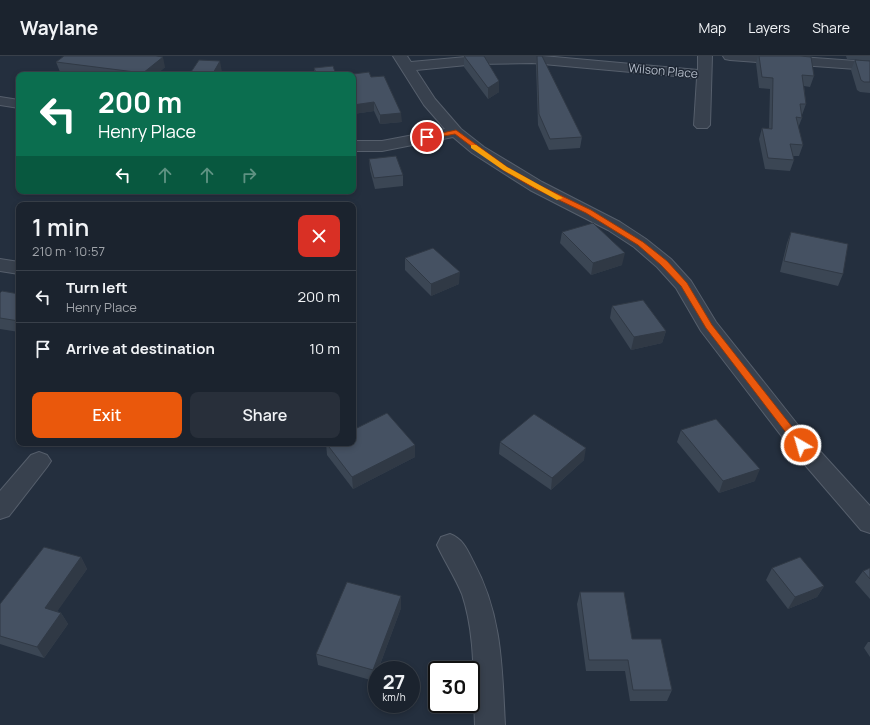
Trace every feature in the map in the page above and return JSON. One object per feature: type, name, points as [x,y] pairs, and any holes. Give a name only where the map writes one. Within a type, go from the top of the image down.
[{"type":"street","points":[[702,125],[705,56]]},
{"type":"street","points":[[730,56],[870,66]]},
{"type":"street","name":"Wilson Place","points":[[403,61],[532,59],[704,75]]},
{"type":"street","points":[[403,61],[429,102],[456,132],[505,168],[614,226],[640,243],[664,263],[684,285],[708,326],[801,445],[870,523]]},
{"type":"street","points":[[0,101],[16,104]]},
{"type":"street","points":[[356,146],[382,146],[456,132]]},
{"type":"street","points":[[0,265],[16,268]]},
{"type":"street","points":[[0,509],[39,461]]},
{"type":"street","points":[[450,545],[462,564],[478,602],[486,637],[490,725]]},
{"type":"building","points":[[64,56],[163,57],[144,72],[56,62]]},
{"type":"building","points":[[464,56],[484,56],[499,81],[488,88]]},
{"type":"building","points":[[537,56],[542,56],[582,137],[550,139],[539,114]]},
{"type":"building","points":[[759,56],[811,57],[814,76],[802,75],[806,104],[800,104],[802,118],[796,117],[803,145],[790,144],[794,160],[768,158],[762,128],[772,129],[773,78],[762,77]]},
{"type":"building","points":[[199,60],[220,61],[214,72],[191,72]]},
{"type":"building","points":[[855,60],[870,61],[870,82],[864,82],[861,80]]},
{"type":"building","points":[[333,66],[335,72],[316,72],[314,68]]},
{"type":"building","points":[[369,72],[371,77],[384,76],[401,113],[380,115],[374,102],[356,105],[356,74]]},
{"type":"building","points":[[396,156],[403,175],[374,178],[369,159]]},
{"type":"building","points":[[593,223],[625,253],[593,263],[562,232]]},
{"type":"building","points":[[791,232],[848,244],[843,274],[784,261]]},
{"type":"building","points":[[433,248],[460,272],[431,284],[405,258]]},
{"type":"building","points":[[2,291],[16,293],[16,321],[0,318],[0,293]]},
{"type":"building","points":[[643,300],[666,331],[634,337],[612,306]]},
{"type":"building","points":[[387,413],[415,445],[352,477],[328,446],[356,446],[356,428]]},
{"type":"building","points":[[534,414],[586,448],[552,478],[500,442]]},
{"type":"building","points":[[716,419],[760,469],[723,481],[681,430]]},
{"type":"building","points":[[44,547],[81,557],[45,608],[61,613],[37,647],[0,636],[0,604]]},
{"type":"building","points":[[800,557],[824,586],[795,597],[772,568]]},
{"type":"building","points":[[870,568],[870,579],[863,571]]},
{"type":"building","points":[[347,582],[401,596],[376,661],[368,661],[368,669],[316,654]]},
{"type":"building","points":[[580,592],[624,592],[632,639],[661,639],[672,690],[633,690],[628,660],[589,660]]},
{"type":"slow traffic","points":[[474,146],[505,168],[560,198]]},
{"type":"route","points":[[427,137],[456,132],[478,150],[505,168],[536,186],[584,211],[589,212],[640,243],[664,263],[684,285],[702,313],[708,326],[801,445]]}]
